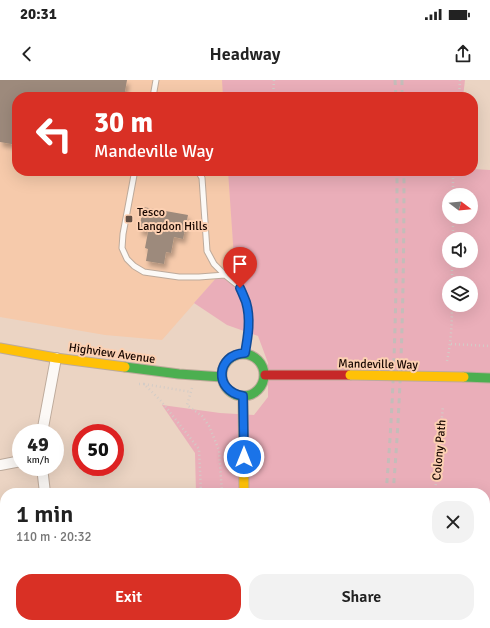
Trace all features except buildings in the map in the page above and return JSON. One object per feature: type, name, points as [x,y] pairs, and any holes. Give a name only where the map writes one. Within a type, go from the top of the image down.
[{"type":"main road","name":"Highview Avenue","points":[[0,348],[56,358],[179,374],[222,376]]},
{"type":"main road","points":[[240,353],[245,353],[259,360],[262,364],[265,375],[261,387],[254,394],[243,396],[237,395],[228,390],[224,385],[222,376],[223,369],[228,359],[240,353]]},
{"type":"main road","name":"Mandeville Way","points":[[265,375],[490,378]]},
{"type":"main road","points":[[243,396],[244,488]]},
{"type":"street","points":[[44,424],[56,358]]},
{"type":"street","points":[[0,465],[12,463]]},
{"type":"street","points":[[43,476],[44,488]]},
{"type":"lane","points":[[154,92],[156,80]]},
{"type":"lane","points":[[134,176],[123,234],[122,248],[127,259],[134,266],[144,272],[179,277],[225,276]]},
{"type":"lane","points":[[201,176],[207,251],[214,264],[225,276],[240,288],[246,303],[249,319],[249,332],[245,353]]},
{"type":"path","points":[[274,80],[274,92]]},
{"type":"path","points":[[459,92],[460,80]]},
{"type":"path","points":[[453,176],[453,188]]},
{"type":"path","points":[[447,361],[452,325],[452,312]]},
{"type":"path","points":[[450,344],[490,346]]},
{"type":"path","points":[[137,383],[191,392],[187,405],[202,416],[209,426],[219,450],[222,488]]},
{"type":"path","points":[[144,384],[161,401],[199,449],[201,488]]},
{"type":"path","name":"Colony Path","points":[[435,488],[443,406]]},
{"type":"shaded area","points":[[0,80],[223,80],[224,92],[12,92],[12,176],[229,176],[234,258],[162,340],[105,335],[0,317]]},
{"type":"shaded area","points":[[222,80],[465,80],[464,92],[223,92]]},
{"type":"shaded area","points":[[478,169],[490,170],[490,488],[196,488],[195,453],[162,405],[220,413],[254,415],[268,397],[268,363],[258,336],[227,325],[194,303],[234,258],[228,176],[478,176]]},
{"type":"railway","points":[[395,80],[396,92]]},
{"type":"railway","points":[[402,80],[402,92]]},
{"type":"railway","points":[[386,488],[392,413],[395,332],[397,176]]},
{"type":"railway","points":[[393,488],[399,413],[402,332],[404,176]]},
{"type":"traffic: fast","points":[[239,354],[247,354],[255,357],[261,363],[264,375],[261,387],[255,393],[247,396],[239,396],[231,393],[225,387],[222,379],[222,371],[225,363],[231,357],[239,354]]},
{"type":"traffic: fast","points":[[125,367],[179,374],[222,377]]},
{"type":"traffic: fast","points":[[464,377],[490,378]]},
{"type":"traffic: slow","points":[[0,348],[56,358],[125,367]]},
{"type":"traffic: slow","points":[[350,375],[464,377]]},
{"type":"traffic: slow","points":[[243,396],[244,488]]},
{"type":"traffic: jam","points":[[265,375],[350,375]]},
{"type":"place","name":"Tesco Langdon Hills","points":[[129,219]]},
{"type":"route","points":[[240,288],[246,303],[249,319],[249,332],[245,353],[240,353],[228,359],[223,369],[222,376],[224,385],[228,390],[237,395],[243,396],[244,457]]}]
